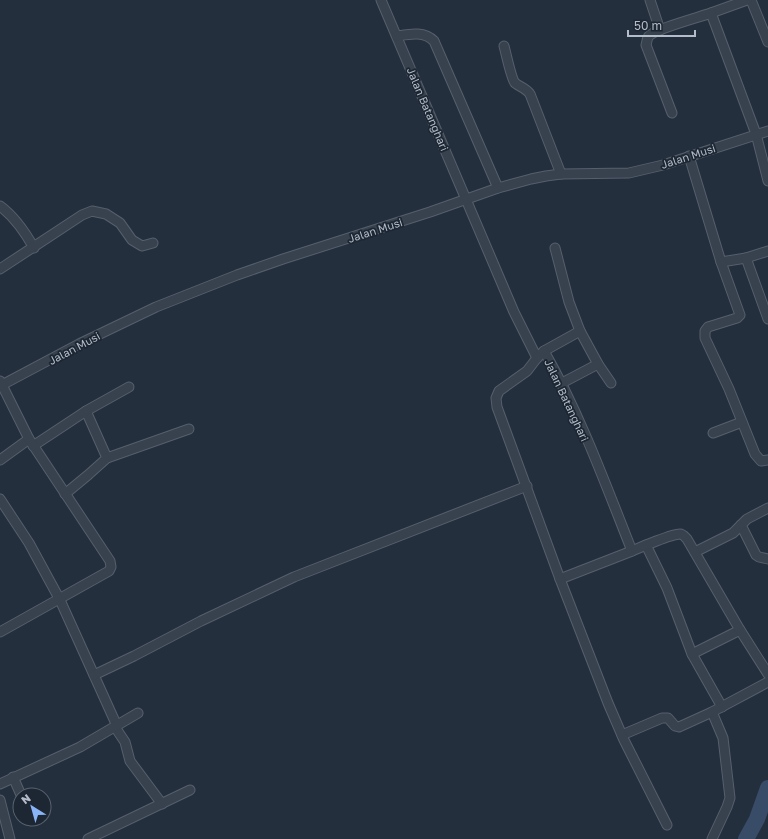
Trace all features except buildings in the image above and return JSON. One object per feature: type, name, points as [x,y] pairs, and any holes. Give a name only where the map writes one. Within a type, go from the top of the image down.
[{"type":"street","name":"Jalan Batanghari","points":[[381,0],[514,312],[537,358],[544,351],[562,383],[586,437],[632,551]]},
{"type":"street","points":[[650,0],[660,30]]},
{"type":"street","points":[[672,113],[646,45],[650,35],[660,30],[746,0]]},
{"type":"street","points":[[751,0],[768,42]]},
{"type":"street","points":[[711,13],[756,134],[768,181]]},
{"type":"street","points":[[397,36],[413,34],[425,35],[434,41],[498,188]]},
{"type":"street","points":[[504,46],[513,80],[528,90],[561,174]]},
{"type":"street","name":"Jalan Musi","points":[[1,384],[166,302],[283,259],[430,212],[498,188],[546,176],[561,174],[629,172],[663,165],[768,131]]},
{"type":"street","points":[[689,156],[721,262],[740,315],[737,318],[708,327],[705,331],[705,338],[755,454],[761,461],[768,460]]},
{"type":"street","points":[[0,206],[9,212],[34,248]]},
{"type":"street","points":[[0,269],[82,215],[92,211],[106,214],[116,220],[136,244],[142,246],[153,244]]},
{"type":"street","points":[[555,248],[569,302],[580,331],[598,364],[611,383]]},
{"type":"street","points":[[721,262],[746,258],[768,251]]},
{"type":"street","points":[[746,258],[768,318]]},
{"type":"street","points":[[544,351],[580,331]]},
{"type":"street","points":[[537,358],[527,371],[499,391],[496,398],[497,406],[560,579],[608,703],[622,735],[667,825]]},
{"type":"street","points":[[562,383],[598,364]]},
{"type":"street","points":[[0,632],[60,600],[109,570],[111,567],[110,561],[31,443],[1,384]]},
{"type":"street","points":[[0,460],[129,387]]},
{"type":"street","points":[[86,411],[107,458]]},
{"type":"street","points":[[713,433],[742,422]]},
{"type":"street","points":[[65,494],[107,458],[189,429]]},
{"type":"street","points":[[94,675],[201,621],[294,578],[527,486]]},
{"type":"street","points":[[0,500],[29,543],[60,600],[116,726],[125,742],[130,760],[162,804]]},
{"type":"street","points":[[695,552],[733,532],[747,519],[768,508]]},
{"type":"street","points":[[741,524],[756,555],[768,559]]},
{"type":"street","points":[[560,579],[646,545],[680,534],[684,535],[740,630],[768,674]]},
{"type":"street","points":[[646,545],[667,588],[692,654],[722,707]]},
{"type":"street","points":[[692,654],[740,630]]},
{"type":"street","points":[[622,735],[662,718],[668,718],[676,726],[679,726],[712,712],[768,682]]},
{"type":"street","points":[[712,712],[722,738],[730,798],[712,839]]},
{"type":"street","points":[[0,784],[80,747],[138,713]]},
{"type":"street","points":[[13,778],[17,787]]},
{"type":"street","points":[[88,839],[190,790]]},
{"type":"street","points":[[0,800],[10,839]]},
{"type":"waterway","points":[[746,839],[757,819],[768,788]]}]
